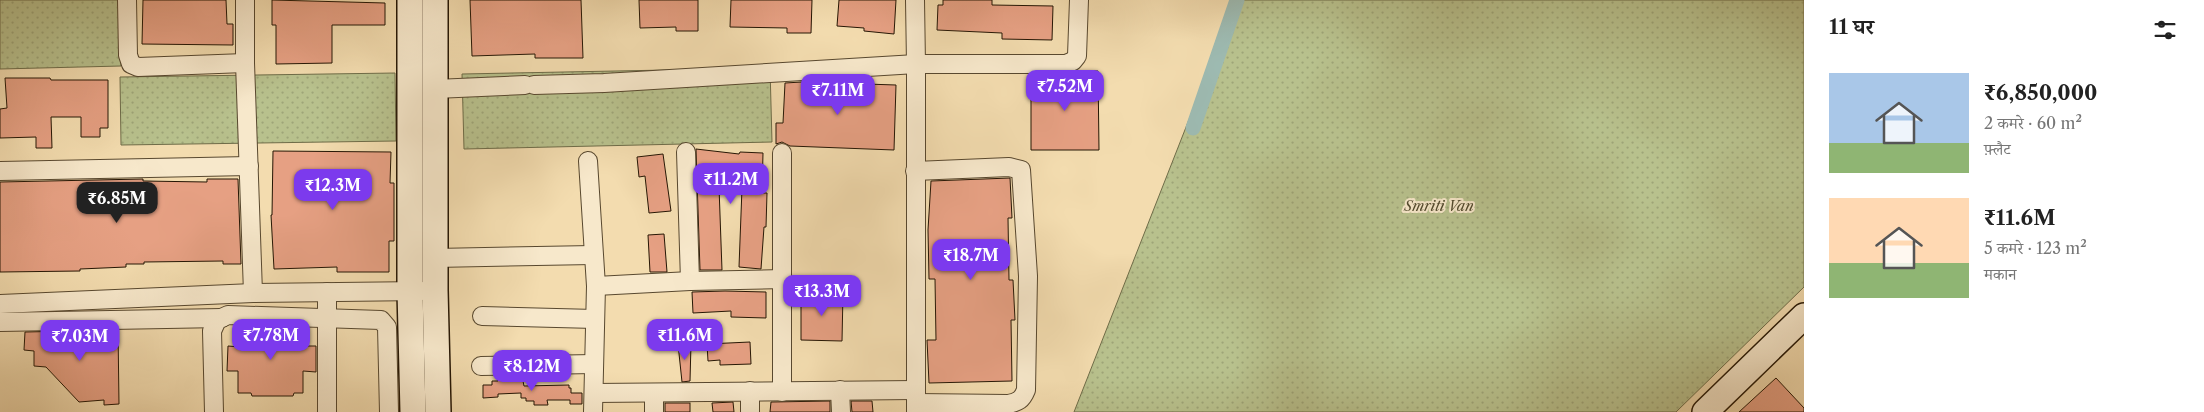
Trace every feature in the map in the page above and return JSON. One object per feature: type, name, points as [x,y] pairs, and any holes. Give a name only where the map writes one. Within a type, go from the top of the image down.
[{"type":"street","points":[[127,0],[128,56],[130,64],[138,66],[245,63]]},
{"type":"street","points":[[245,0],[245,63],[253,293]]},
{"type":"street","points":[[410,0],[410,291],[413,412]]},
{"type":"street","points":[[435,0],[435,290],[438,412]]},
{"type":"street","points":[[915,0],[915,402]]},
{"type":"street","points":[[435,88],[604,83],[916,64],[1066,64],[1073,61],[1077,56],[1079,0]]},
{"type":"street","points":[[686,152],[690,281]]},
{"type":"street","points":[[782,153],[782,392]]},
{"type":"street","points":[[588,160],[596,286],[593,412]]},
{"type":"street","points":[[0,171],[249,166]]},
{"type":"street","points":[[594,394],[840,390],[915,402],[1008,404],[1023,398],[1026,382],[1028,276],[1021,170],[1009,167],[915,172]]},
{"type":"street","points":[[435,258],[593,255]]},
{"type":"street","points":[[596,286],[782,279]]},
{"type":"street","points":[[0,304],[253,293],[435,290]]},
{"type":"street","points":[[327,292],[327,412]]},
{"type":"street","points":[[214,412],[212,331],[217,320],[228,315],[381,320],[387,328],[389,412]]},
{"type":"street","points":[[482,316],[595,318]]},
{"type":"street","points":[[1705,412],[1804,316]]},
{"type":"street","points":[[0,322],[222,318]]},
{"type":"street","points":[[481,366],[594,364]]},
{"type":"street","points":[[840,390],[841,412]]},
{"type":"street","points":[[750,392],[750,412]]},
{"type":"street","points":[[654,393],[654,412]]},
{"type":"green space","points":[[0,0],[120,0],[121,66],[0,69]]},
{"type":"green space","name":"Smriti Van","points":[[1236,0],[1804,0],[1804,287],[1676,412],[1074,412]]},
{"type":"green space","points":[[770,68],[772,142],[464,149],[462,74]]},
{"type":"green space","points":[[395,73],[396,141],[121,145],[120,77]]},
{"type":"building","points":[[143,0],[226,0],[227,24],[233,24],[233,45],[142,44]]},
{"type":"building","points":[[272,0],[385,3],[385,25],[332,25],[332,63],[276,64],[276,25],[272,25]]},
{"type":"building","points":[[470,0],[581,0],[583,58],[535,58],[535,54],[472,56]]},
{"type":"building","points":[[639,0],[698,0],[698,31],[676,31],[676,27],[640,28]]},
{"type":"building","points":[[731,0],[812,0],[811,33],[787,33],[787,28],[730,27]]},
{"type":"building","points":[[839,0],[896,0],[894,34],[864,31],[864,28],[837,26]]},
{"type":"building","points":[[943,0],[992,0],[992,5],[1053,6],[1052,40],[1002,39],[1002,33],[937,30],[938,5],[943,5]]},
{"type":"building","points":[[1077,71],[1098,71],[1099,150],[1031,150],[1031,75],[1066,75]]},
{"type":"building","points":[[5,78],[108,80],[108,128],[100,128],[100,137],[81,137],[81,117],[51,117],[52,148],[36,148],[36,137],[0,138],[0,109],[7,108]]},
{"type":"building","points":[[835,80],[835,83],[896,85],[894,150],[790,146],[782,142],[776,144],[776,123],[783,123],[785,83]]},
{"type":"building","points":[[696,149],[739,154],[740,152],[763,153],[762,193],[767,193],[766,227],[764,227],[761,269],[739,267],[742,188],[719,187],[722,270],[700,270]]},
{"type":"building","points":[[273,151],[391,152],[390,183],[394,183],[394,241],[389,241],[389,272],[337,272],[337,267],[274,269],[271,215]]},
{"type":"building","points":[[663,154],[671,211],[649,213],[645,176],[639,177],[637,157]]},
{"type":"building","points":[[1010,178],[1012,218],[1008,218],[1009,280],[1013,280],[1015,320],[1011,320],[1012,381],[929,383],[927,340],[936,340],[935,279],[929,279],[928,230],[931,181]]},
{"type":"building","points":[[143,179],[143,181],[207,182],[207,179],[238,179],[241,264],[223,264],[223,261],[144,262],[144,264],[126,264],[126,267],[80,269],[80,271],[0,272],[0,182]]},
{"type":"building","points":[[664,234],[667,272],[650,272],[648,235]]},
{"type":"building","points":[[692,292],[766,292],[766,318],[731,317],[731,311],[693,313]]},
{"type":"building","points":[[801,293],[843,293],[842,341],[801,340]]},
{"type":"building","points":[[240,326],[299,328],[298,346],[316,346],[316,372],[303,371],[303,393],[294,393],[293,396],[252,396],[251,393],[238,393],[238,371],[227,371],[228,346],[240,347]]},
{"type":"building","points":[[118,330],[119,404],[104,405],[104,400],[79,402],[46,367],[34,366],[34,351],[24,350],[25,332]]},
{"type":"building","points":[[750,342],[751,364],[720,365],[720,360],[708,361],[707,344]]},
{"type":"building","points":[[691,343],[690,381],[682,382],[678,344]]},
{"type":"building","points":[[498,378],[520,378],[524,386],[569,385],[571,393],[582,393],[582,404],[570,404],[570,400],[547,400],[548,405],[534,405],[534,401],[526,401],[526,398],[521,398],[521,393],[498,394],[498,397],[483,398],[483,385],[492,385],[492,381],[498,381]]},
{"type":"building","points":[[1776,378],[1804,408],[1804,412],[1739,412]]},
{"type":"building","points":[[830,401],[830,412],[770,412],[771,402]]},
{"type":"building","points":[[851,401],[872,401],[873,412],[852,412]]},
{"type":"building","points":[[733,402],[734,412],[713,412],[712,403]]},
{"type":"building","points":[[665,403],[690,403],[690,412],[665,412]]},
{"type":"waterway","points":[[1193,128],[1237,0]]}]
